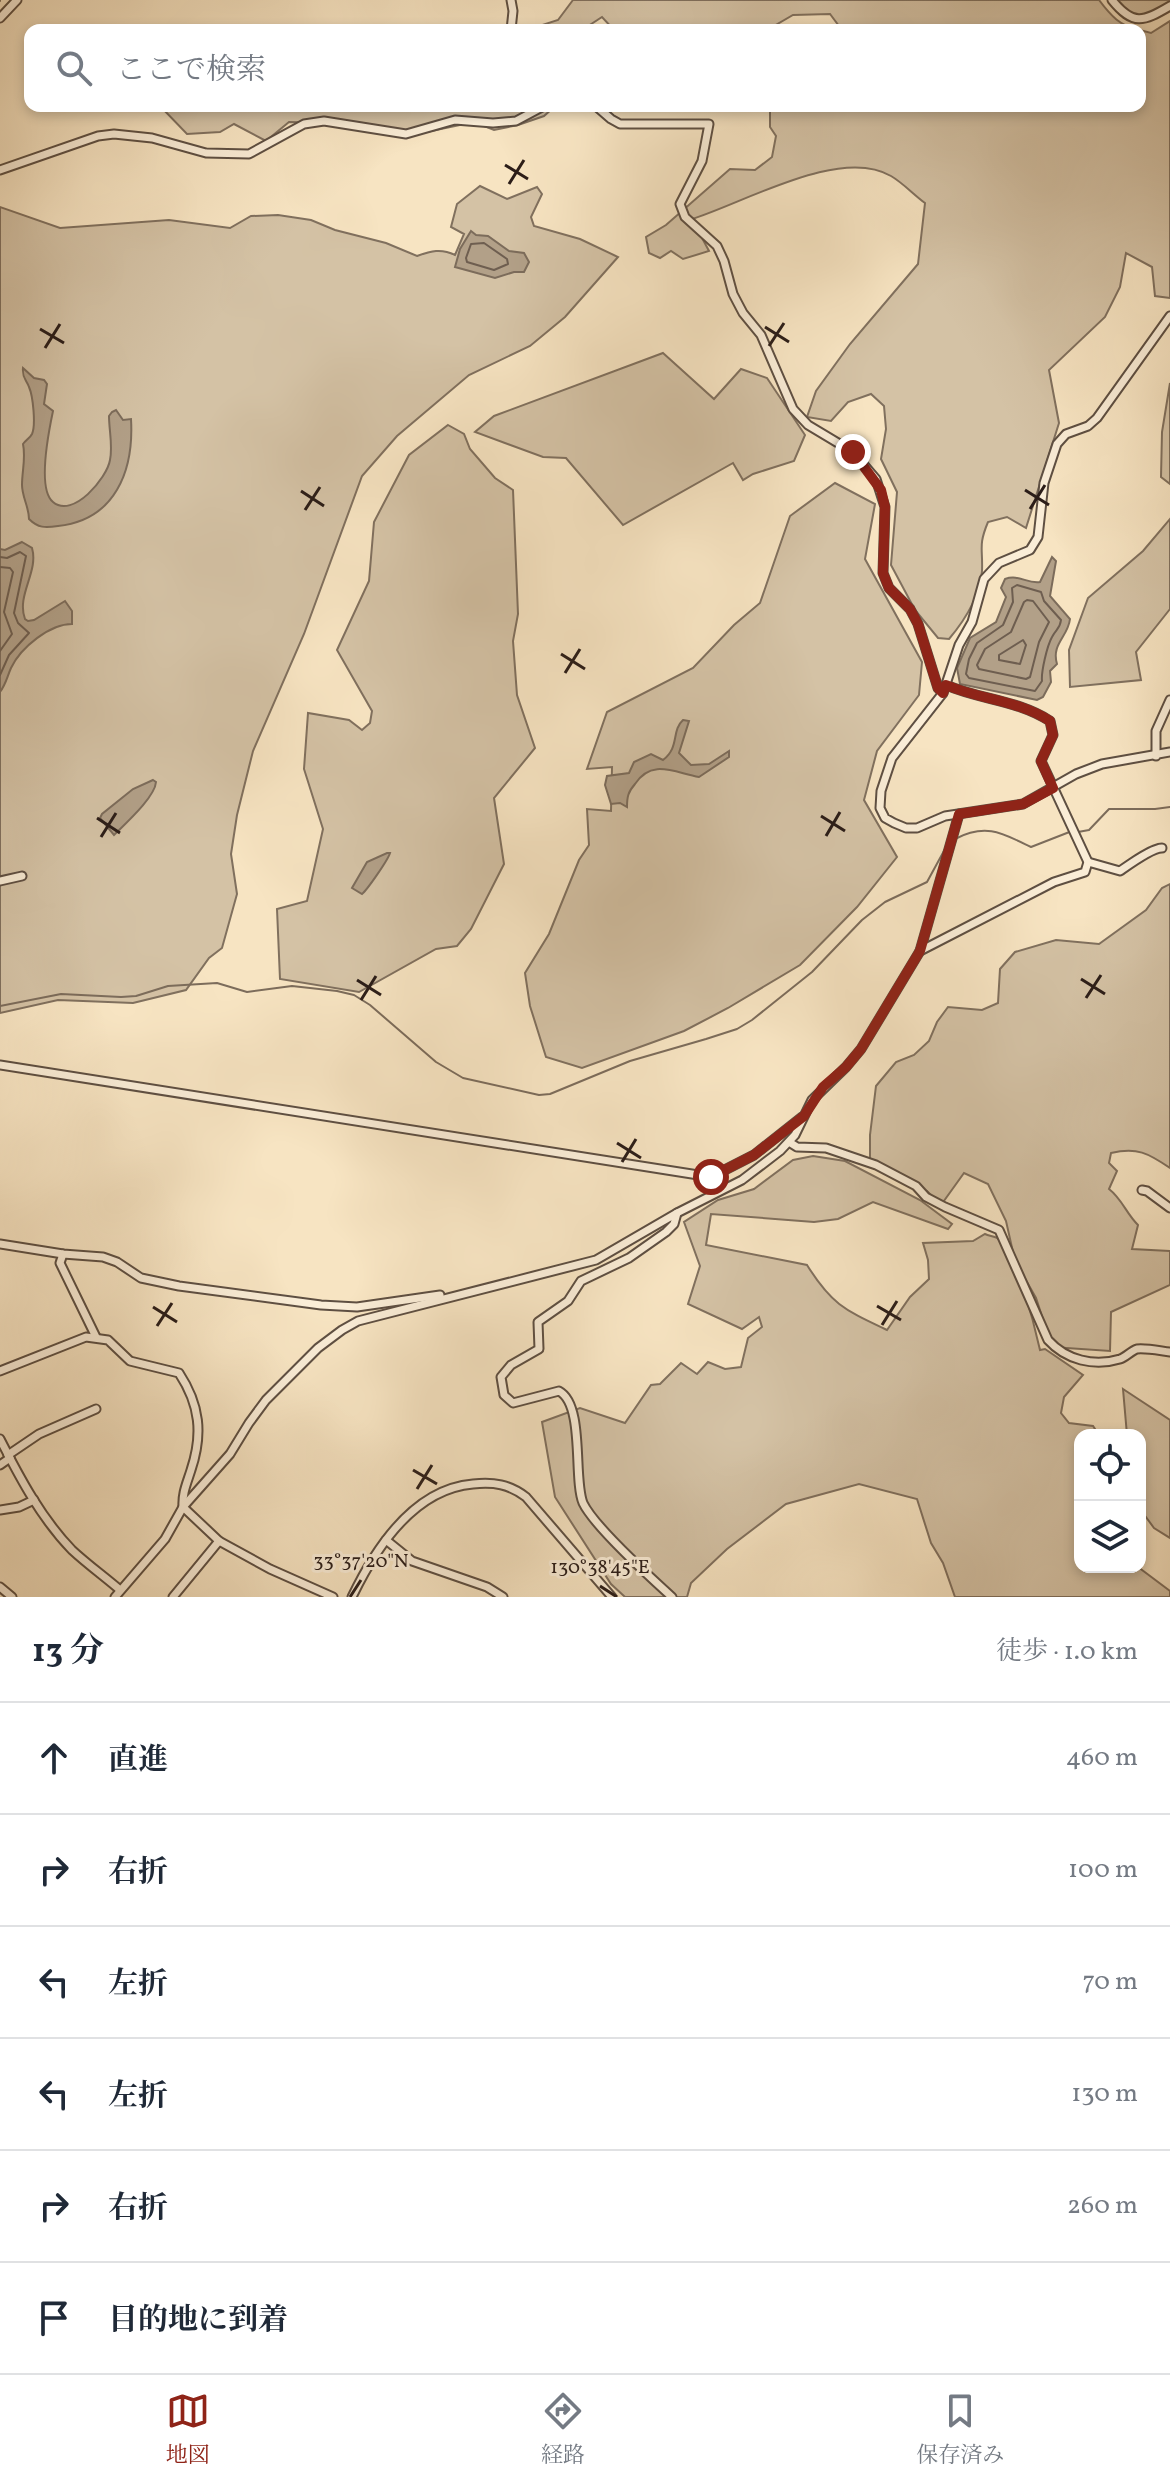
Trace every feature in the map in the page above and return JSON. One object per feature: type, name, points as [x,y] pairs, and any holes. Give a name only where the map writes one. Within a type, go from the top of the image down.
[{"type":"street","points":[[0,18],[17,0]]},
{"type":"street","points":[[511,0],[512,24]]},
{"type":"street","points":[[1112,0],[1134,20],[1144,19],[1170,6]]},
{"type":"street","points":[[0,170],[98,136],[114,134],[152,138],[206,153],[249,154],[304,124],[324,121],[406,134],[455,120],[516,121],[533,112]]},
{"type":"street","points":[[603,112],[620,124],[709,124],[702,161],[680,204],[685,217],[717,246],[733,294],[743,313],[761,335],[793,409],[808,425],[853,452],[876,479],[885,507],[883,573],[889,588],[910,609],[918,624],[938,688],[943,693]]},
{"type":"street","points":[[1170,316],[1097,418],[1088,426],[1066,434],[1057,444],[1044,483],[1038,537],[1030,550],[999,563],[984,579],[972,622],[959,645],[943,693],[892,758],[881,791],[880,808],[885,818],[906,828],[917,828],[934,819],[1023,804],[1076,774],[1102,764],[1170,752]]},
{"type":"street","points":[[920,951],[1054,882],[1080,875],[1085,872],[1088,862],[1041,761],[1053,735],[1050,721],[1034,710],[1014,703],[946,685]]},
{"type":"street","points":[[1156,756],[1156,731],[1170,700]]},
{"type":"street","points":[[0,1439],[34,1500],[73,1551],[118,1594],[165,1539],[183,1507],[230,1454],[266,1400],[318,1348],[342,1330],[358,1321],[596,1260],[742,1180],[789,1142],[823,1087],[861,1049],[920,951],[959,814]]},
{"type":"street","points":[[1088,862],[1120,871],[1153,849],[1162,848]]},
{"type":"street","points":[[0,881],[22,876]]},
{"type":"street","points":[[0,1065],[711,1177],[754,1155],[804,1116]]},
{"type":"street","points":[[789,1142],[797,1147],[826,1148],[866,1161],[916,1186],[926,1197],[945,1207],[999,1230],[1048,1340],[1058,1351],[1069,1357],[1095,1361],[1117,1360],[1136,1349],[1170,1352]]},
{"type":"street","points":[[1142,1190],[1170,1208]]},
{"type":"street","points":[[672,1597],[608,1534],[583,1503],[577,1438],[567,1398],[559,1391],[513,1403],[504,1395],[501,1377],[511,1365],[539,1349],[538,1322],[568,1301],[581,1281],[629,1258],[674,1224],[677,1213]]},
{"type":"street","points":[[0,1244],[103,1257],[141,1278],[179,1286],[321,1305],[357,1307],[461,1293]]},
{"type":"street","points":[[63,1254],[60,1263],[96,1337]]},
{"type":"street","points":[[0,1371],[86,1337],[96,1337],[108,1340],[130,1361],[179,1373],[197,1409],[199,1427],[197,1453],[182,1495],[183,1507],[219,1541],[331,1597]]},
{"type":"street","points":[[0,1465],[39,1434],[96,1409]]},
{"type":"street","points":[[352,1597],[369,1562],[386,1540],[434,1494],[463,1485],[505,1485],[526,1497],[612,1597]]},
{"type":"street","points":[[0,1510],[19,1507],[34,1500]]},
{"type":"street","points":[[386,1540],[412,1561],[487,1587],[503,1597]]},
{"type":"street","points":[[173,1597],[219,1541]]},
{"type":"street","points":[[0,1587],[12,1597]]},
{"type":"shaded area","points":[[573,0],[1099,0],[1123,24],[838,24],[830,14],[793,15],[777,24],[608,24],[602,17],[591,24],[546,24],[558,20]]},
{"type":"shaded area","points":[[1117,0],[1170,0],[1170,9],[1144,21],[1126,15]]},
{"type":"shaded area","points":[[1170,21],[1170,298],[1155,296],[1152,267],[1126,253],[1120,287],[1105,317],[1049,370],[1059,423],[1026,528],[1007,517],[988,522],[982,542],[981,580],[975,598],[949,639],[938,638],[915,610],[891,565],[897,492],[881,459],[886,429],[884,406],[871,394],[848,402],[831,421],[807,417],[816,391],[850,344],[918,264],[925,203],[891,176],[870,169],[846,168],[792,180],[692,219],[709,251],[683,259],[671,251],[660,258],[649,253],[646,237],[666,225],[730,169],[755,170],[772,157],[776,136],[770,127],[770,112],[1146,112],[1146,32],[1151,33]]},
{"type":"shaded area","points":[[166,112],[548,112],[518,125],[494,130],[474,122],[403,137],[332,123],[289,122],[266,141],[234,124],[220,132],[187,134]]},
{"type":"shaded area","points":[[480,186],[507,199],[537,187],[542,194],[531,217],[534,226],[580,239],[618,257],[565,317],[530,346],[469,375],[397,436],[362,476],[304,634],[253,751],[231,854],[237,894],[222,948],[209,958],[186,990],[133,1003],[58,1000],[0,1013],[0,207],[60,228],[169,220],[230,228],[251,216],[278,215],[311,220],[417,256],[436,251],[455,255],[464,234],[451,227],[457,204]]},
{"type":"shaded area","points":[[663,353],[714,399],[741,369],[767,378],[805,435],[794,461],[743,480],[733,463],[623,525],[566,458],[543,457],[475,432],[494,416]]},
{"type":"shaded area","points":[[1170,383],[1170,484],[1161,477],[1162,432]]},
{"type":"shaded area","points":[[448,425],[464,434],[470,449],[495,478],[513,490],[518,614],[513,641],[517,695],[535,748],[494,798],[504,864],[471,929],[457,946],[436,949],[359,992],[280,979],[277,909],[307,901],[323,829],[304,769],[308,713],[349,720],[362,730],[370,723],[372,711],[337,650],[369,581],[374,522],[409,455]]},
{"type":"shaded area","points":[[835,483],[875,504],[865,559],[922,662],[919,695],[877,751],[864,800],[897,857],[857,907],[800,965],[728,1008],[684,1031],[582,1068],[546,1057],[530,1006],[525,973],[549,934],[579,860],[589,845],[587,809],[611,811],[612,767],[587,769],[607,712],[693,668],[760,603],[790,516]]},
{"type":"shaded area","points":[[1170,519],[1170,609],[1136,652],[1141,680],[1070,687],[1069,650],[1088,598],[1143,551]]},
{"type":"shaded area","points":[[1170,884],[1170,1168],[1142,1153],[1111,1153],[1109,1163],[1117,1171],[1109,1189],[1138,1225],[1132,1249],[1170,1251],[1170,1285],[1111,1312],[1110,1351],[1052,1347],[1036,1298],[1015,1261],[1006,1221],[988,1184],[964,1173],[941,1205],[927,1191],[870,1164],[876,1086],[896,1062],[914,1055],[929,1041],[948,1007],[982,1010],[998,1003],[1000,969],[1015,952],[1056,940],[1099,944],[1146,910],[1162,888]]},
{"type":"shaded area","points":[[813,1156],[845,1161],[920,1200],[952,1224],[948,1229],[873,1202],[838,1219],[814,1222],[711,1214],[706,1245],[807,1265],[832,1298],[887,1330],[910,1297],[929,1279],[923,1243],[973,1241],[985,1234],[997,1238],[1018,1273],[1040,1350],[1045,1349],[1083,1375],[1064,1397],[1061,1413],[1069,1423],[1093,1426],[1095,1429],[1074,1429],[1074,1573],[1146,1573],[1170,1591],[1170,1597],[955,1597],[943,1563],[931,1543],[917,1499],[859,1484],[786,1504],[727,1549],[691,1583],[687,1597],[625,1597],[611,1584],[555,1497],[542,1422],[580,1408],[625,1423],[651,1385],[660,1384],[681,1363],[697,1374],[708,1362],[725,1369],[741,1367],[748,1338],[762,1327],[759,1317],[742,1329],[688,1304],[700,1266],[684,1222],[718,1200],[754,1189],[793,1160]]},
{"type":"shaded area","points":[[1123,1389],[1170,1420],[1170,1538],[1154,1528],[1146,1517],[1146,1429],[1126,1429]]},
{"type":"water","points":[[471,231],[476,235],[488,236],[509,251],[524,253],[529,262],[524,272],[495,278],[455,267],[460,249]]},
{"type":"water","points":[[23,368],[47,384],[44,404],[53,411],[46,459],[46,485],[53,502],[61,506],[79,501],[88,494],[108,468],[111,449],[109,416],[112,412],[116,410],[123,420],[131,419],[129,457],[117,490],[94,514],[78,522],[45,527],[29,519],[22,489],[23,444],[32,434],[34,418],[32,397]]},
{"type":"water","points":[[22,542],[32,548],[33,557],[23,601],[25,619],[34,620],[65,601],[72,611],[72,624],[46,632],[29,645],[11,668],[0,692],[0,549],[5,550]]},
{"type":"water","points":[[1052,557],[1056,561],[1050,596],[1070,619],[1056,651],[1057,664],[1050,671],[1051,682],[1043,697],[1037,700],[960,684],[957,668],[970,638],[996,622],[1006,597],[1001,588],[1005,579],[1040,582]]},
{"type":"water","points":[[683,720],[689,721],[679,753],[691,765],[709,764],[729,751],[729,757],[699,777],[664,769],[649,771],[631,790],[627,807],[620,803],[611,804],[605,785],[607,776],[629,773],[634,762],[651,754],[663,760],[672,750],[677,729]]},
{"type":"water","points":[[153,780],[156,782],[151,795],[114,835],[100,818],[102,814],[133,789]]},
{"type":"water","points":[[390,853],[362,894],[352,888],[367,862]]},
{"type":"waterway","points":[[1078,832],[1089,830],[1109,809],[1170,807]]},
{"type":"waterway","points":[[955,839],[985,831],[1002,834],[1031,847],[1072,831]]},
{"type":"waterway","points":[[0,1006],[61,994],[136,996],[168,986],[217,983],[247,992],[292,986],[337,991],[354,995],[370,1005],[436,1062],[463,1078],[539,1095],[550,1094],[630,1061],[737,1029],[752,1020],[812,972],[862,920],[885,902],[927,882],[945,849]]},
{"type":"route","points":[[711,1177],[754,1155],[804,1116],[823,1087],[861,1049],[920,951],[959,814],[1023,804],[1053,788],[1041,761],[1053,735],[1050,721],[1034,710],[1014,703],[946,685],[943,693],[938,688],[918,624],[910,609],[889,588],[883,573],[885,507],[881,490],[876,479],[853,452]]}]
